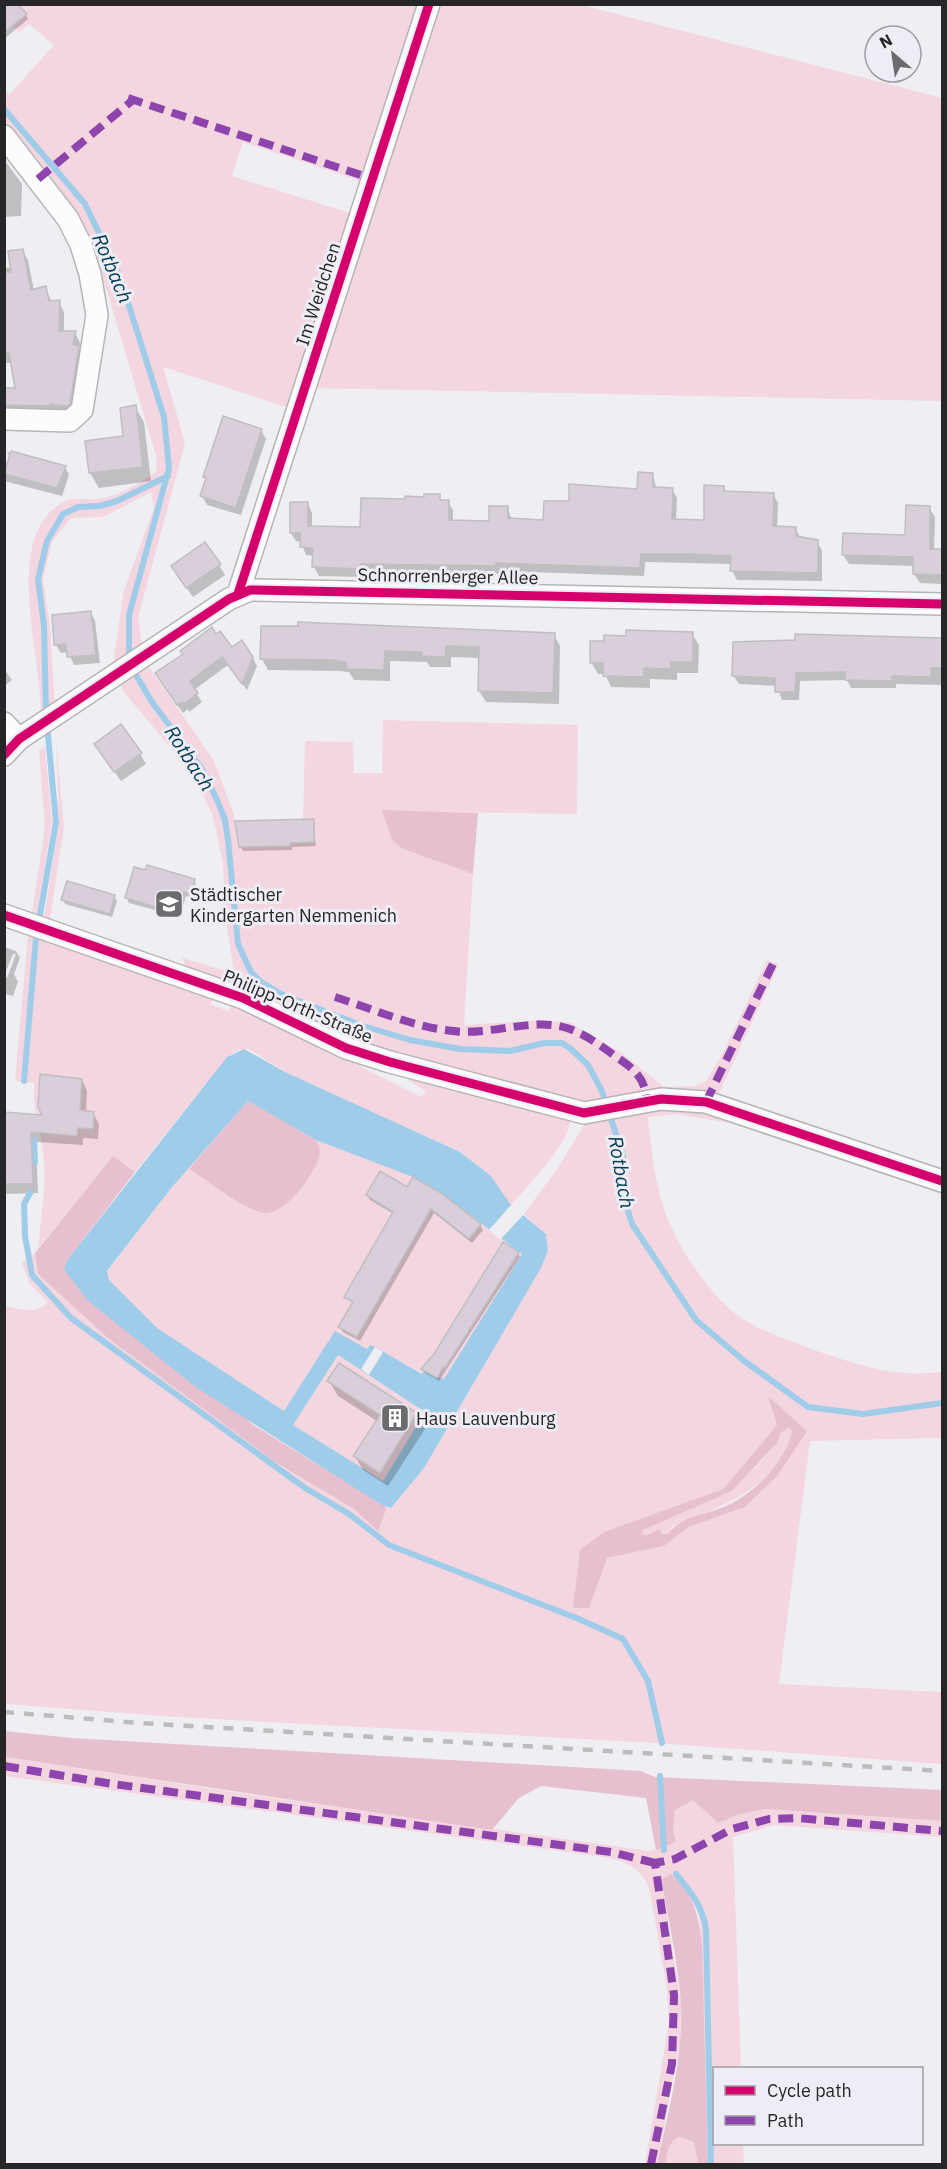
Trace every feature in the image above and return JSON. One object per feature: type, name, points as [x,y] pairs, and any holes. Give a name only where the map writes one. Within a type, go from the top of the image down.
[{"type":"street","name":"Im Weidchen","points":[[238,594],[429,4]]},
{"type":"street","points":[[4,136],[74,230],[86,257],[97,315],[82,410],[70,421],[4,419]]},
{"type":"street","name":"Schnorrenberger Allee","points":[[12,747],[144,654],[238,594],[262,589],[942,604]]},
{"type":"street","points":[[4,723],[12,747]]},
{"type":"street","name":"Philipp-Orth-Straße","points":[[4,915],[243,998],[322,1037],[366,1055],[584,1113],[675,1098],[706,1102],[942,1181]]},
{"type":"shaded area","points":[[578,4],[863,78],[863,84],[888,84],[942,98],[942,401],[313,388],[305,413],[163,367],[185,443],[138,618],[142,644],[116,662],[114,656],[124,590],[154,508],[151,492],[103,517],[71,518],[53,540],[43,578],[50,625],[55,708],[41,718],[29,602],[29,571],[33,543],[44,520],[62,503],[75,499],[106,497],[121,492],[156,472],[157,459],[107,291],[87,244],[5,150],[4,89],[9,95],[54,45],[29,24],[19,32],[13,26],[26,14],[17,5]],"holes":[[[243,142],[355,179],[360,184],[353,214],[232,176]]]},
{"type":"shaded area","points":[[146,663],[213,759],[234,814],[240,847],[290,846],[303,819],[305,741],[353,742],[354,773],[382,773],[383,720],[578,725],[577,814],[382,811],[403,849],[473,874],[464,1025],[543,1020],[571,1023],[623,1054],[664,1087],[695,1086],[706,1081],[723,1053],[767,960],[779,964],[719,1093],[942,1170],[717,1096],[716,1093],[698,1090],[593,1105],[373,1051],[186,967],[182,958],[234,973],[225,914],[223,862],[213,816],[193,774],[122,690],[122,680]]},
{"type":"shaded area","points":[[56,739],[64,827],[50,919],[44,917],[59,822]]},
{"type":"shaded area","points":[[45,747],[52,822],[37,915],[32,913],[45,827],[39,751]]},
{"type":"shaded area","points":[[382,810],[478,813],[473,874],[403,849],[392,840]]},
{"type":"shaded area","points":[[28,934],[214,998],[210,1004],[228,1011],[235,1003],[421,1097],[426,1091],[410,1081],[405,1074],[569,1118],[565,1138],[537,1176],[511,1205],[491,1176],[460,1152],[285,1072],[249,1049],[238,1050],[227,1057],[135,1172],[113,1156],[38,1248],[44,1172],[43,1150],[34,1104],[34,1083],[15,1081]]},
{"type":"shaded area","points":[[248,1101],[413,1177],[441,1193],[522,1254],[444,1379],[424,1371],[423,1374],[370,1345],[367,1349],[335,1332],[284,1411],[157,1328],[109,1280],[107,1272],[172,1187]]},
{"type":"shaded area","points":[[248,1101],[316,1140],[319,1150],[317,1163],[302,1187],[286,1204],[268,1213],[251,1209],[240,1203],[189,1169]]},
{"type":"shaded area","points":[[663,1108],[696,1109],[942,1189],[942,1194],[730,1123],[677,1114],[648,1117],[653,1162],[668,1220],[688,1258],[702,1278],[731,1310],[772,1334],[854,1363],[895,1372],[942,1372],[942,1438],[810,1441],[779,1684],[942,1692],[942,1764],[657,1743],[177,1717],[5,1704],[5,1306],[33,1310],[48,1302],[30,1284],[22,1263],[35,1253],[38,1274],[109,1339],[275,1462],[354,1509],[378,1530],[387,1507],[391,1508],[424,1468],[541,1268],[548,1251],[546,1235],[524,1214],[557,1169],[587,1122]],"holes":[[[769,1397],[807,1431],[745,1507],[689,1527],[664,1546],[607,1558],[604,1532],[723,1489],[777,1425]]]},
{"type":"shaded area","points":[[113,1156],[135,1172],[68,1259],[253,1425],[387,1507],[378,1531],[354,1509],[275,1462],[109,1339],[38,1274],[35,1253]]},
{"type":"shaded area","points":[[338,1355],[425,1412],[383,1482],[293,1425]]},
{"type":"shaded area","points":[[768,1396],[807,1431],[777,1476],[745,1507],[689,1527],[664,1546],[607,1558],[589,1608],[573,1608],[580,1550],[604,1532],[723,1489],[777,1425]],"holes":[[[789,1428],[792,1431],[775,1467],[744,1496],[721,1508],[679,1523],[667,1534],[662,1534],[659,1529],[647,1535],[642,1534],[643,1530],[732,1491],[777,1443],[781,1433]]]},
{"type":"shaded area","points":[[785,1428],[792,1430],[785,1450],[775,1467],[746,1493],[673,1526],[667,1534],[653,1532],[647,1535],[642,1534],[642,1530],[732,1491],[767,1455]]},
{"type":"shaded area","points":[[4,1731],[72,1738],[641,1771],[655,1777],[942,1790],[942,1821],[766,1809],[740,1814],[718,1823],[693,1800],[675,1810],[673,1831],[676,1842],[656,1850],[646,1798],[541,1786],[519,1798],[492,1830],[5,1757]]},
{"type":"shaded area","points":[[4,1757],[265,1797],[650,1851],[676,1842],[673,1831],[675,1810],[693,1800],[718,1823],[740,1814],[766,1809],[942,1821],[942,1837],[774,1825],[733,1837],[741,2067],[713,2067],[713,2145],[743,2145],[744,2164],[708,2164],[702,1944],[699,1914],[681,1884],[667,1914],[681,2004],[680,2042],[657,2164],[645,2164],[669,2022],[667,1989],[650,1892],[645,1880],[628,1864],[594,1855],[5,1776]]},
{"type":"shaded area","points":[[671,1874],[690,1897],[701,1933],[708,2164],[698,2164],[694,2142],[680,2137],[671,2144],[666,2164],[657,2164],[674,2086],[681,2026],[678,1974],[662,1879]]},
{"type":"shaded area","points":[[680,2137],[694,2142],[698,2164],[666,2164],[671,2144]]},
{"type":"water","points":[[244,1049],[285,1072],[460,1152],[491,1176],[511,1205],[546,1234],[548,1251],[541,1268],[424,1468],[391,1508],[382,1505],[197,1388],[87,1300],[64,1269],[68,1259],[227,1057]],"holes":[[[248,1101],[316,1140],[413,1177],[441,1193],[522,1254],[444,1379],[424,1371],[422,1374],[375,1347],[370,1345],[367,1349],[335,1331],[284,1411],[157,1328],[109,1280],[107,1271],[172,1187]],[[338,1355],[425,1412],[383,1481],[293,1425]]]},
{"type":"pier","points":[[511,1205],[524,1214],[500,1240],[489,1230]]},
{"type":"pier","points":[[375,1347],[383,1352],[369,1375],[361,1369]]},
{"type":"building","points":[[4,4],[17,4],[27,14],[4,33]]},
{"type":"building","points":[[23,249],[31,290],[46,286],[49,301],[60,300],[59,331],[76,331],[73,344],[79,346],[70,404],[67,406],[4,405],[4,388],[15,388],[9,353],[4,353],[4,272],[11,272],[8,251]]},
{"type":"building","points":[[136,405],[143,467],[89,473],[85,441],[123,436],[120,408]]},
{"type":"building","points":[[223,416],[262,429],[236,508],[200,496],[206,478],[203,477]]},
{"type":"building","points":[[11,451],[66,466],[57,488],[4,474]]},
{"type":"building","points":[[638,472],[653,473],[653,487],[673,488],[672,519],[704,520],[704,485],[724,486],[724,491],[774,493],[773,526],[796,527],[796,536],[818,540],[818,573],[730,571],[731,556],[687,554],[641,554],[640,568],[496,563],[496,566],[361,564],[361,569],[312,567],[313,548],[300,547],[300,533],[290,533],[290,502],[308,502],[308,526],[360,527],[361,498],[405,499],[405,496],[424,497],[424,494],[440,494],[440,500],[449,500],[449,520],[489,521],[489,506],[508,506],[508,518],[543,520],[544,501],[569,501],[569,484],[637,489]]},
{"type":"building","points":[[906,505],[930,506],[930,549],[942,549],[942,575],[913,574],[913,557],[842,555],[843,533],[905,535]]},
{"type":"building","points":[[205,542],[221,564],[186,588],[171,566]]},
{"type":"building","points":[[91,611],[96,655],[67,657],[66,644],[54,645],[52,615]]},
{"type":"building","points":[[298,622],[555,633],[553,693],[478,691],[479,647],[446,646],[445,657],[422,656],[422,652],[385,651],[384,670],[346,669],[346,662],[332,660],[260,659],[261,626],[298,626]]},
{"type":"building","points":[[212,627],[216,634],[220,631],[232,647],[242,640],[253,657],[242,684],[222,657],[190,681],[198,693],[184,704],[182,702],[177,705],[155,673],[183,654],[180,651]]},
{"type":"building","points":[[626,630],[693,632],[693,662],[671,662],[671,669],[644,668],[644,677],[603,676],[603,663],[590,663],[590,641],[604,641],[604,635],[626,636]]},
{"type":"building","points":[[795,634],[942,638],[942,668],[931,668],[931,677],[892,676],[892,681],[845,680],[845,672],[796,673],[795,692],[775,692],[775,678],[732,676],[733,642],[795,640]]},
{"type":"building","points":[[121,724],[142,753],[114,772],[94,744]]},
{"type":"building","points":[[314,819],[314,842],[291,843],[290,846],[239,847],[235,821]]},
{"type":"building","points":[[147,865],[195,879],[191,894],[184,892],[178,914],[125,898],[134,867],[145,870]]},
{"type":"building","points":[[67,881],[115,895],[110,914],[61,900]]},
{"type":"building","points":[[40,1074],[82,1079],[80,1110],[94,1112],[93,1129],[78,1128],[77,1136],[31,1132],[33,1184],[4,1184],[4,1112],[42,1115],[38,1107]]},
{"type":"building","points":[[380,1171],[407,1187],[413,1177],[441,1193],[481,1224],[469,1239],[431,1209],[357,1337],[338,1327],[353,1302],[344,1297],[393,1212],[366,1195]]},
{"type":"building","points":[[503,1242],[519,1252],[445,1368],[443,1367],[437,1378],[421,1369],[434,1354]]},
{"type":"building","name":"Haus Lauvenburg","points":[[339,1363],[417,1413],[380,1473],[353,1456],[380,1415],[327,1381]]},
{"type":"waterway","name":"Rotbach","points":[[4,109],[85,204],[120,277],[164,417],[169,468],[129,615],[129,655],[133,670],[152,702],[202,769],[225,820],[238,944],[251,972],[261,982],[281,994],[360,1025],[410,1040],[460,1049],[510,1051],[544,1043],[562,1043],[588,1065],[602,1091],[623,1156],[625,1201],[632,1224],[696,1320],[743,1360],[808,1407],[863,1414],[942,1403]]},
{"type":"waterway","points":[[46,714],[44,626],[38,579],[47,541],[63,514],[78,507],[100,506],[117,501],[168,476]]},
{"type":"waterway","points":[[24,1081],[36,938],[56,822],[47,724]]},
{"type":"waterway","points":[[34,1141],[35,1162]]},
{"type":"waterway","points":[[30,1193],[24,1204],[25,1236],[32,1275],[71,1318],[305,1488],[349,1514],[389,1545],[579,1619],[623,1639],[648,1681],[662,1743]]},
{"type":"waterway","points":[[660,1776],[664,1850]]},
{"type":"waterway","points":[[676,1874],[699,1907],[706,1930],[711,2164]]},
{"type":"railway","points":[[4,1712],[140,1723],[942,1771]]},
{"type":"marked path","points":[[128,98],[373,179]]},
{"type":"marked path","points":[[38,179],[133,100]]},
{"type":"marked path","points":[[706,1102],[773,964]]},
{"type":"marked path","points":[[335,997],[408,1022],[438,1029],[467,1032],[525,1025],[553,1025],[567,1028],[592,1040],[633,1070],[644,1086],[647,1101]]},
{"type":"marked path","points":[[4,1766],[113,1784],[611,1852],[655,1863]]},
{"type":"marked path","points":[[651,2164],[672,2064],[674,1995],[655,1863],[675,1859],[732,1829],[769,1819],[797,1818],[942,1831]]},
{"type":"cycle path","points":[[238,594],[429,4]]},
{"type":"cycle path","points":[[4,755],[19,739],[229,599],[250,590],[942,604]]},
{"type":"cycle path","points":[[4,915],[243,998],[346,1048],[390,1062],[584,1113],[661,1099],[706,1102],[942,1181]]},
{"type":"place","name":"Städtischer Kindergarten Nemmenich","points":[[169,904]]},
{"type":"place","name":"Haus Lauvenburg","points":[[395,1418]]}]
